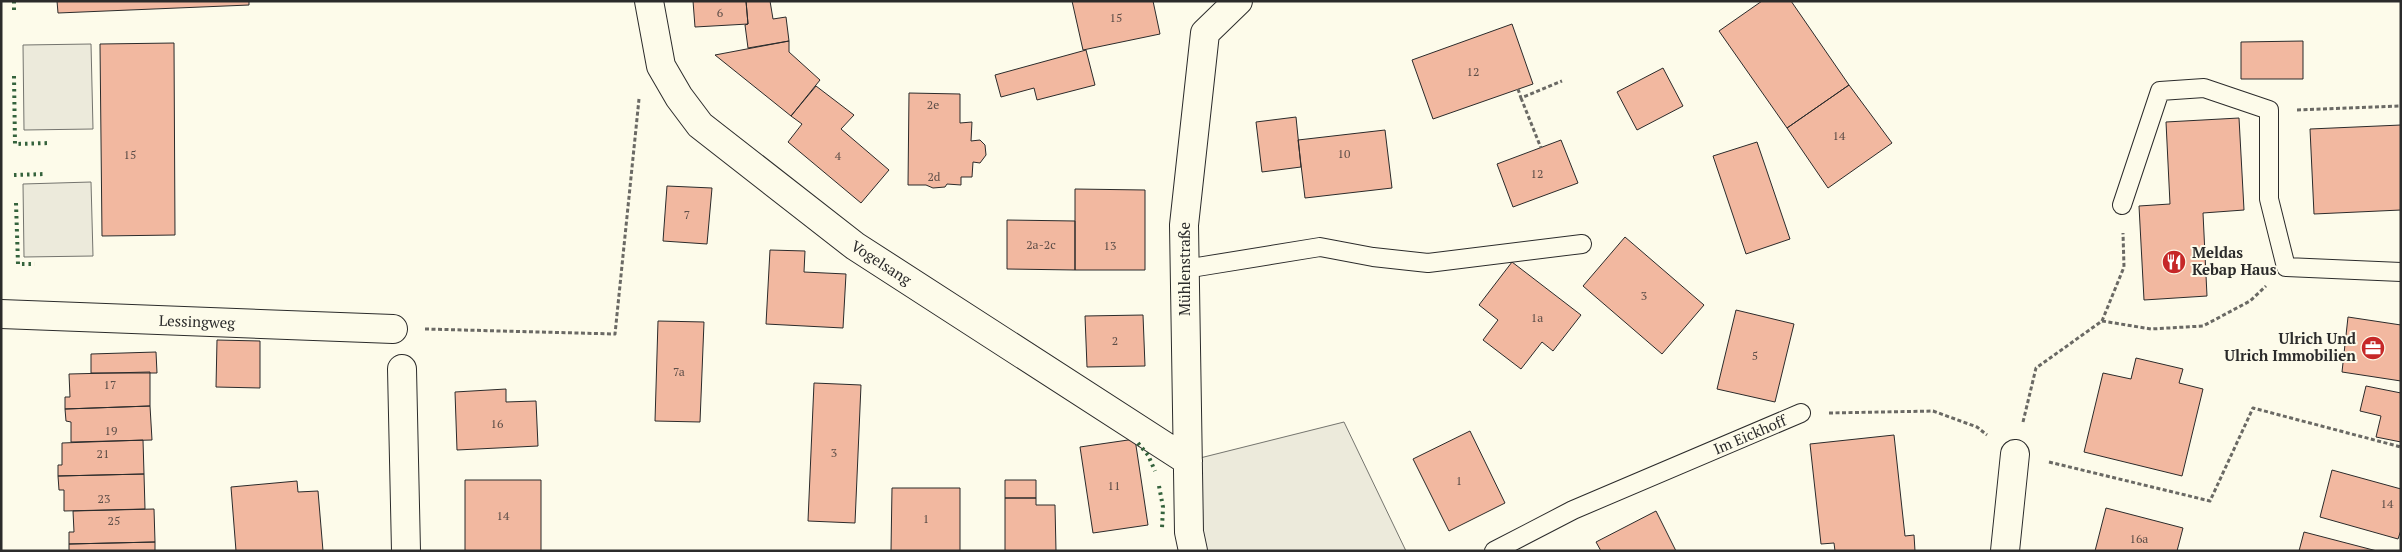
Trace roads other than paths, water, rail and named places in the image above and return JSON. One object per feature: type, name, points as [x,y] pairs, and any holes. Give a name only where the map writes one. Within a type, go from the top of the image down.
[{"type":"street","name":"Mühlenstraße","points":[[1194,551],[1189,532],[1184,225],[1204,33],[1238,1]]},
{"type":"street","name":"Vogelsang","points":[[649,2],[661,66],[679,97],[700,125],[855,246],[1188,460]]},
{"type":"street","name":"Lessingweg","points":[[1,314],[393,329]]},
{"type":"street","points":[[402,368],[406,551]]},
{"type":"street","points":[[2005,551],[2015,454]]},
{"type":"lane","points":[[2122,205],[2160,91],[2204,88],[2269,110],[2269,199],[2286,267],[2401,272]]},
{"type":"lane","points":[[1185,269],[1320,247],[1373,257],[1428,263],[1582,244]]},
{"type":"lane","name":"Im Eickhoff","points":[[1494,551],[1573,510],[1801,413]]},
{"type":"place","name":"Meldas Kebap Haus","points":[[2174,262]]},
{"type":"place","name":"Ulrich Und Ulrich Immobilien","points":[[2373,348]]}]
